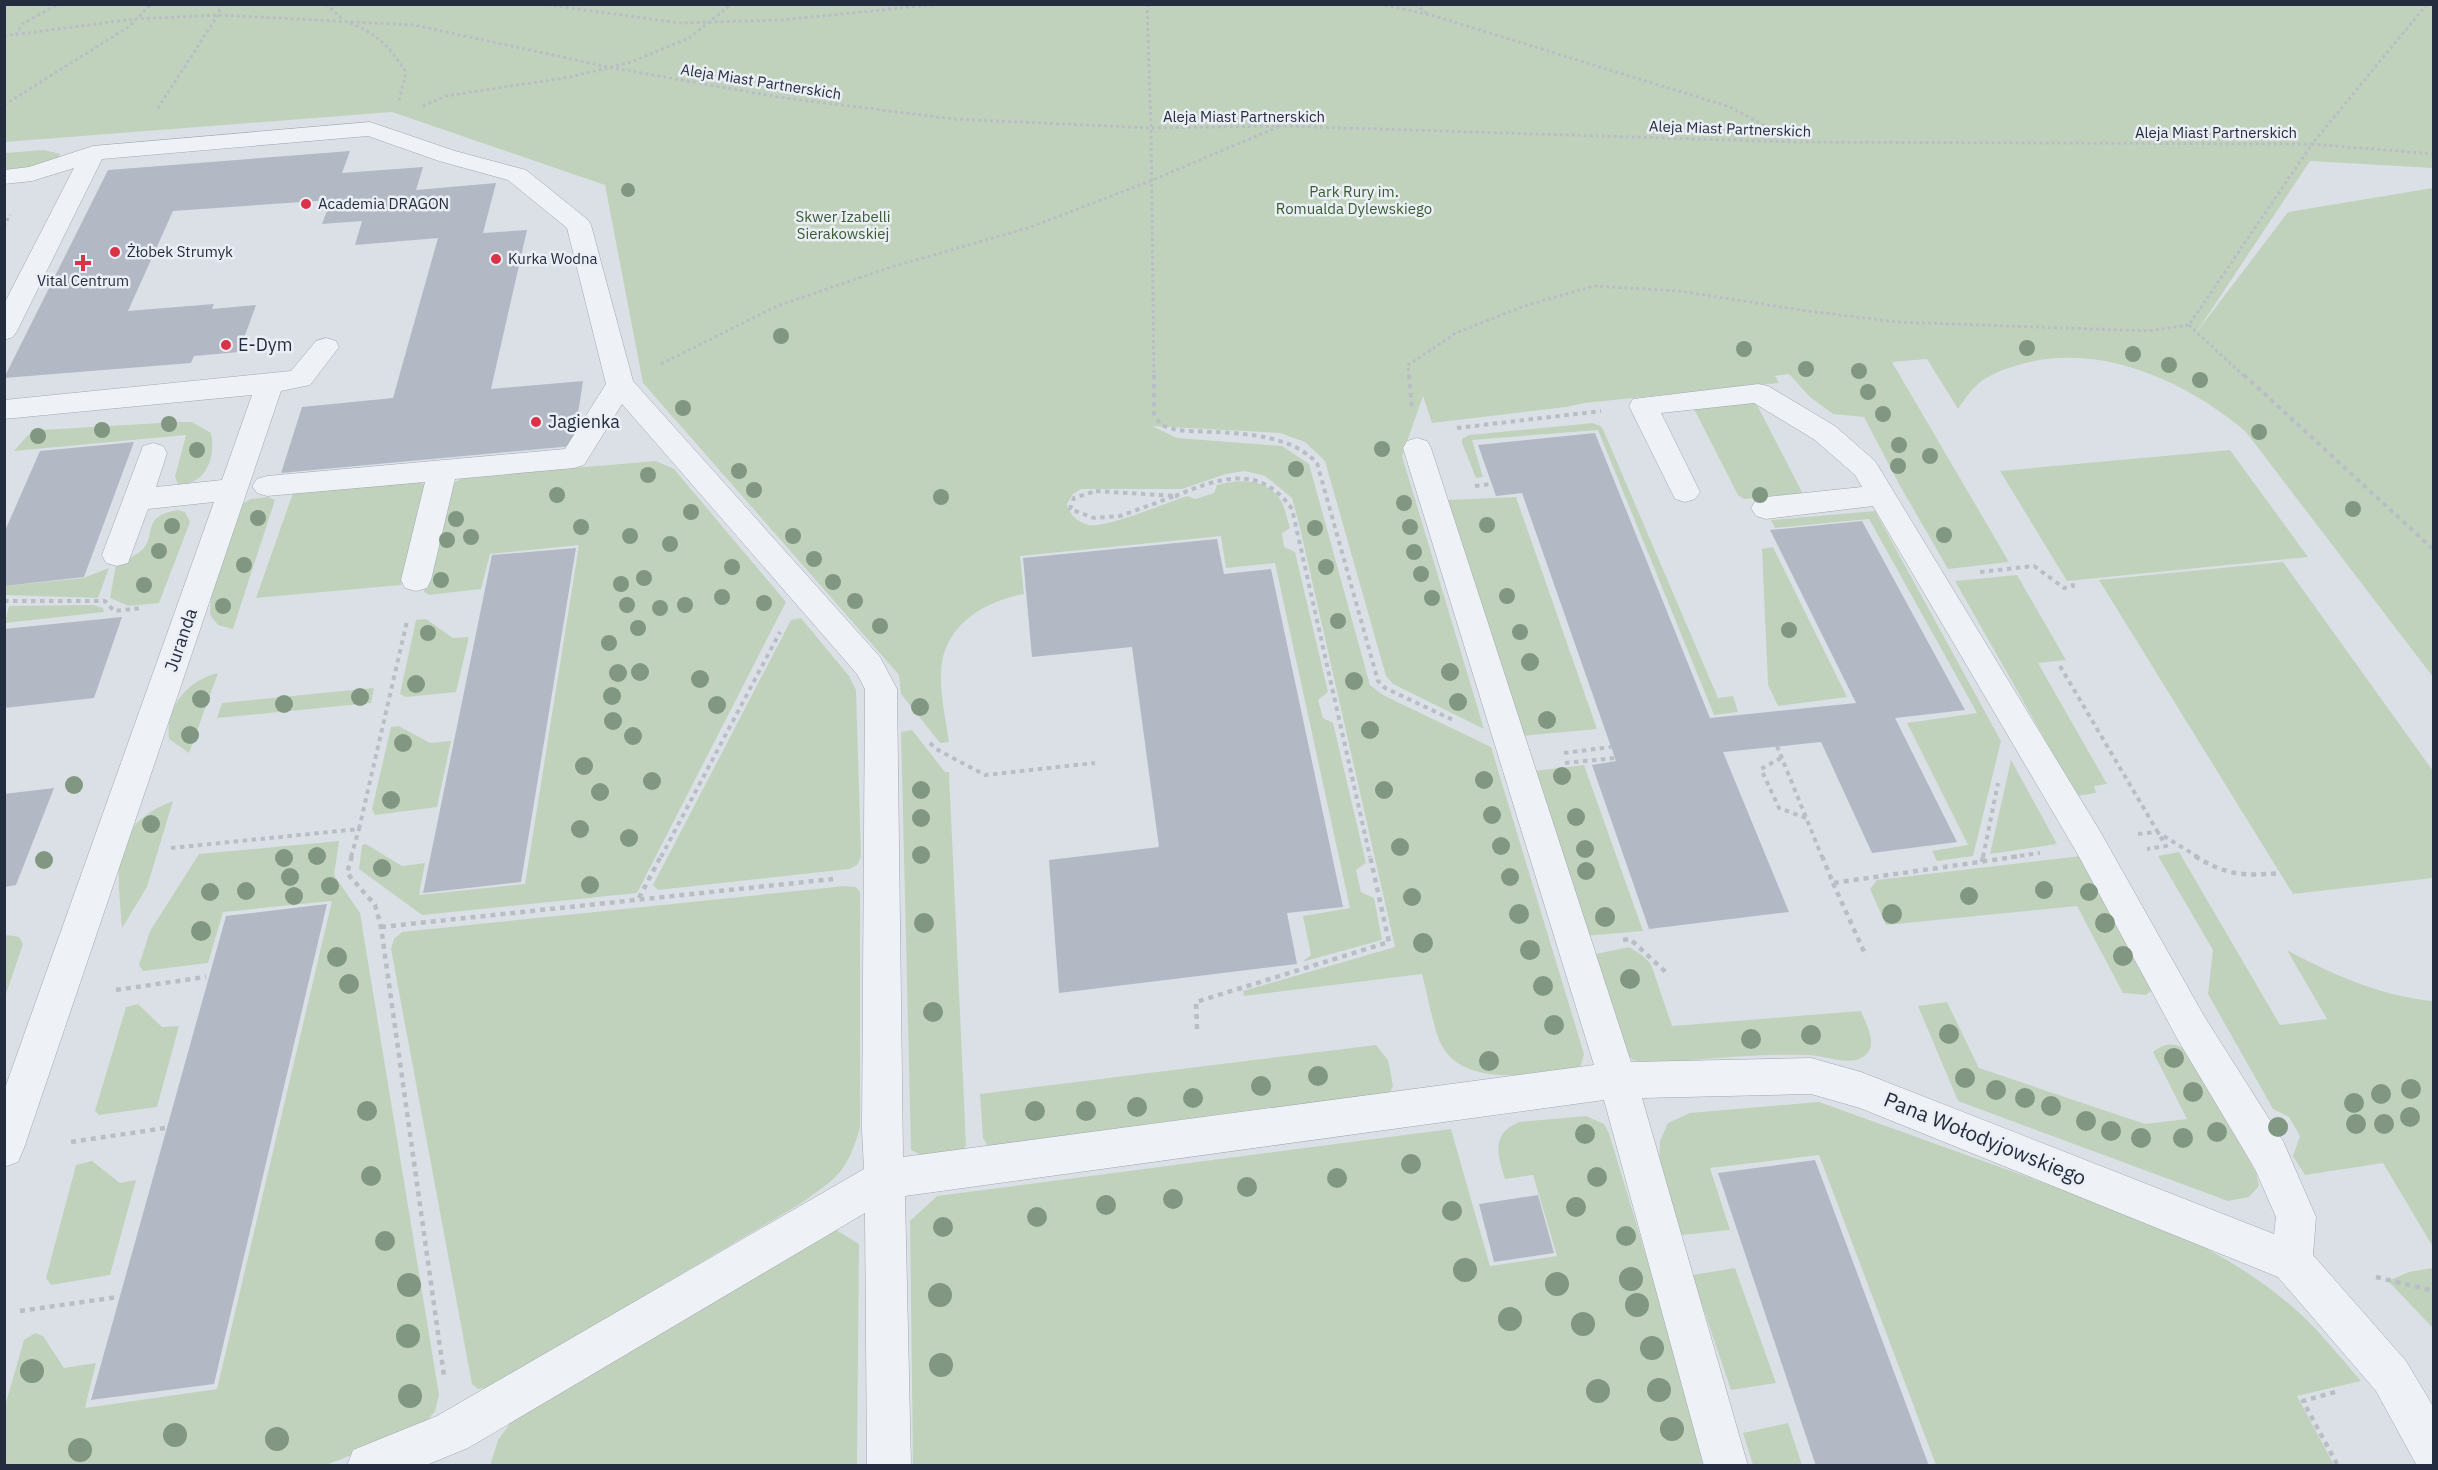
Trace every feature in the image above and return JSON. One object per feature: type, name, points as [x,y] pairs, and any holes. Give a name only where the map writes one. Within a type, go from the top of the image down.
[{"type":"street","points":[[4,177],[32,174],[93,153],[370,129],[447,156],[517,175],[579,225],[620,384],[869,666],[881,689],[882,1130],[885,1179],[889,1466]]},
{"type":"street","points":[[4,332],[93,153]]},
{"type":"street","points":[[4,410],[270,384],[300,379],[326,347]]},
{"type":"street","name":"Juranda","points":[[4,1148],[270,384]]},
{"type":"street","points":[[267,486],[574,458],[620,384]]},
{"type":"street","points":[[1685,492],[1642,406],[1758,393],[1825,433],[1865,468],[2089,843],[2191,1028],[2269,1155],[2296,1217],[2292,1262]]},
{"type":"street","points":[[1417,448],[1618,1080],[1726,1466]]},
{"type":"street","points":[[117,555],[153,453]]},
{"type":"street","points":[[416,579],[442,471]]},
{"type":"street","points":[[137,500],[233,489]]},
{"type":"street","points":[[1766,508],[1881,495]]},
{"type":"street","name":"Pana Wołodyjowskiego","points":[[885,1179],[1618,1080],[1810,1076],[1861,1090],[2292,1262],[2391,1376],[2433,1452]]},
{"type":"street","points":[[369,1466],[452,1432],[885,1179]]},
{"type":"path","points":[[16,35],[22,24],[58,4]]},
{"type":"path","points":[[4,105],[129,26],[151,4]]},
{"type":"path","points":[[132,149],[218,15],[221,4]]},
{"type":"path","points":[[326,4],[344,21],[370,29],[388,44],[406,72],[398,102],[370,129]]},
{"type":"path","points":[[542,4],[679,24],[781,20],[942,4]]},
{"type":"path","points":[[370,129],[446,96],[613,68],[688,39],[710,23],[721,10],[732,4]]},
{"type":"path","points":[[1147,4],[1151,128],[1154,414],[1161,425],[1176,430],[1275,438],[1288,441],[1310,454],[1317,463],[1378,681],[1385,688],[1511,748]]},
{"type":"path","points":[[1379,4],[1430,15],[1730,107],[1795,142]]},
{"type":"path","points":[[1414,4],[1430,15]]},
{"type":"path","name":"Aleja Miast Partnerskich","points":[[4,36],[135,19],[218,15],[414,25],[613,68],[778,97],[953,119],[1151,128],[1280,126],[1795,142],[2312,144],[2427,4]]},
{"type":"path","points":[[620,384],[777,306],[888,268],[1031,227],[1150,181],[1280,126]]},
{"type":"path","points":[[1417,448],[1408,365],[1456,333],[1524,306],[1594,286],[1679,291],[1807,311],[1898,322],[2148,331],[2190,325],[2312,144],[2433,154]]},
{"type":"path","points":[[2190,325],[2433,550]]},
{"type":"path","points":[[1456,428],[1642,406]]},
{"type":"path","points":[[1178,496],[1096,491],[1074,498],[1070,509],[1082,517],[1107,519],[1178,496],[1231,476],[1254,478],[1277,490],[1292,509],[1389,942],[1196,1002],[1197,1029]]},
{"type":"path","points":[[1974,573],[2034,567],[2064,588],[2073,586],[2072,580]]},
{"type":"path","points":[[416,579],[347,873],[375,905],[381,927],[452,1432]]},
{"type":"path","points":[[639,899],[802,591]]},
{"type":"path","points":[[4,601],[105,601],[114,611],[194,604]]},
{"type":"path","points":[[2060,666],[2166,846],[2147,849],[2153,859]]},
{"type":"path","points":[[881,689],[936,749],[985,775],[1095,763]]},
{"type":"path","points":[[1982,861],[2012,713]]},
{"type":"path","points":[[1777,746],[1833,883],[1866,956]]},
{"type":"path","points":[[1576,751],[1611,747]]},
{"type":"path","points":[[1581,762],[1615,758]]},
{"type":"path","points":[[1781,758],[1761,769],[1779,808],[1806,818]]},
{"type":"path","points":[[171,848],[359,829]]},
{"type":"path","points":[[2157,832],[2216,868],[2247,876],[2281,873]]},
{"type":"path","points":[[1833,883],[2062,850],[2089,843]]},
{"type":"path","points":[[381,927],[881,874]]},
{"type":"path","points":[[116,990],[206,977]]},
{"type":"path","points":[[71,1142],[165,1128]]},
{"type":"path","points":[[20,1311],[118,1297]]},
{"type":"path","points":[[2338,1466],[2303,1401],[2391,1376]]},
{"type":"green space","points":[[5,5],[2433,5],[2433,168],[2310,161],[2196,333],[2288,212],[2433,188],[2433,677],[2246,432],[2196,396],[2167,381],[2108,362],[2077,358],[2046,359],[2015,366],[1995,373],[1982,381],[1958,409],[1927,359],[1892,362],[2009,562],[1948,569],[1864,417],[1833,414],[1810,397],[1789,374],[1775,376],[1779,383],[1584,403],[1432,423],[1423,396],[1402,456],[1484,729],[1393,684],[1386,676],[1325,461],[1305,442],[1280,433],[1152,426],[1177,438],[1282,446],[1309,464],[1370,685],[1383,695],[1491,747],[1584,1054],[1581,1065],[1572,1071],[1520,1075],[1483,1073],[1467,1068],[1453,1059],[1442,1046],[1433,1022],[1422,974],[1244,996],[1243,991],[1395,947],[1292,498],[1265,476],[1245,471],[1226,474],[1182,489],[1081,489],[1073,494],[1067,504],[1072,515],[1078,520],[1089,525],[1098,525],[1187,496],[1195,499],[1214,493],[1217,485],[1234,482],[1261,484],[1275,493],[1281,501],[1290,528],[1282,533],[1284,547],[1295,552],[1328,692],[1318,700],[1323,718],[1333,723],[1366,863],[1356,870],[1361,892],[1374,898],[1382,940],[1302,962],[1311,955],[1303,916],[1350,908],[1275,563],[1226,568],[1221,536],[1020,556],[1024,594],[994,603],[968,618],[957,629],[943,656],[942,699],[949,742],[940,743],[901,694],[899,675],[643,383],[605,185],[392,112],[5,142]]},
{"type":"green space","points":[[44,150],[60,154],[58,159],[42,167],[5,170],[5,153]]},
{"type":"green space","points":[[1742,402],[1756,403],[1803,494],[1744,499],[1738,495],[1694,409]]},
{"type":"green space","points":[[192,422],[211,433],[212,451],[207,468],[203,475],[188,483],[178,484],[175,477],[186,435],[14,451],[28,435],[42,430]]},
{"type":"green space","points":[[1593,423],[1602,427],[1718,698],[1733,696],[1738,712],[1714,715],[1598,430],[1472,440],[1483,477],[1476,478],[1462,443],[1462,439],[1469,435]]},
{"type":"green space","points":[[2230,450],[2308,557],[2067,581],[2000,471]]},
{"type":"green space","points":[[656,461],[674,469],[786,602],[637,893],[422,915],[359,869],[362,845],[366,844],[402,866],[425,863],[419,895],[525,884],[579,545],[490,554],[481,589],[429,595],[424,592],[448,490],[455,482],[465,477]]},
{"type":"green space","points":[[417,482],[424,484],[426,488],[401,585],[256,598],[293,493]]},
{"type":"green space","points":[[268,497],[275,500],[233,629],[218,625],[210,615],[211,595],[242,504],[251,499]]},
{"type":"green space","points":[[1516,497],[1597,729],[1522,736],[1448,500]]},
{"type":"green space","points":[[178,510],[185,512],[190,522],[159,603],[129,606],[110,598],[116,565],[142,550],[147,544],[154,521],[166,513]]},
{"type":"green space","points":[[1875,511],[2001,741],[1973,856],[1937,861],[1932,851],[1968,845],[1907,723],[1977,713],[1869,519],[1775,528],[1771,520]]},
{"type":"green space","points":[[1773,547],[1847,697],[1778,706],[1768,685],[1762,549]]},
{"type":"green space","points":[[2283,562],[2433,771],[2433,878],[2293,894],[2099,580]]},
{"type":"green space","points":[[109,568],[98,598],[5,595],[5,586],[83,578]]},
{"type":"green space","points":[[2017,575],[2066,660],[2038,663],[2107,784],[2094,786],[2096,793],[2077,796],[1955,581]]},
{"type":"green space","points":[[94,605],[103,608],[104,612],[5,623],[9,606]]},
{"type":"green space","points":[[801,618],[849,676],[856,690],[861,857],[857,865],[849,869],[658,890],[653,885],[791,620]]},
{"type":"green space","points":[[426,619],[453,638],[469,637],[456,692],[406,697],[400,694],[416,620]]},
{"type":"green space","points":[[218,673],[189,753],[169,739],[171,717],[180,697],[188,689],[197,682]]},
{"type":"green space","points":[[374,688],[371,703],[217,718],[222,703]]},
{"type":"green space","points":[[399,726],[430,743],[451,741],[437,807],[375,815],[372,809],[391,727]]},
{"type":"green space","points":[[912,730],[945,772],[949,772],[966,1145],[959,1157],[929,1159],[911,1150],[901,732]]},
{"type":"green space","points":[[2011,760],[2057,844],[1990,854]]},
{"type":"green space","points":[[1584,765],[1643,931],[1585,936],[1534,771]]},
{"type":"green space","points":[[173,801],[147,887],[122,928],[119,869],[121,852],[127,837],[137,823],[152,811]]},
{"type":"green space","points":[[339,841],[334,875],[360,913],[439,1395],[435,1411],[425,1423],[408,1433],[326,1465],[5,1466],[5,1406],[24,1340],[35,1333],[43,1336],[64,1368],[96,1363],[85,1408],[217,1389],[332,901],[223,912],[208,963],[143,971],[139,965],[150,931],[199,854]]},
{"type":"green space","points":[[2179,852],[2280,1025],[2327,1019],[2287,950],[2358,983],[2395,994],[2433,1001],[2433,1247],[2383,1163],[2305,1175],[2293,1156],[2300,1136],[2289,1117],[2273,1109],[2208,994],[2213,950],[2158,856]]},
{"type":"green space","points":[[2081,856],[2152,990],[2146,995],[2123,993],[2077,906],[1886,925],[1870,889],[1877,880]]},
{"type":"green space","points":[[845,886],[856,887],[860,892],[860,1127],[850,1155],[839,1173],[800,1204],[490,1387],[478,1389],[472,1384],[391,949],[394,939],[402,932]]},
{"type":"green space","points":[[5,936],[19,937],[23,944],[5,997]]},
{"type":"green space","points":[[1629,947],[1651,964],[1672,1026],[1861,1011],[1870,1035],[1871,1047],[1863,1057],[1851,1061],[1809,1055],[1749,1056],[1649,1063],[1633,1060],[1628,1056],[1591,955]]},
{"type":"green space","points":[[1947,1002],[1979,1068],[2145,1124],[2187,1119],[2153,1052],[2164,1046],[2180,1047],[2194,1059],[2256,1173],[2259,1186],[2249,1197],[2228,1201],[1958,1101],[1918,1006]]},
{"type":"green space","points":[[138,1004],[162,1027],[179,1026],[157,1107],[99,1115],[95,1111],[126,1007]]},
{"type":"green space","points":[[1376,1045],[1388,1060],[1393,1086],[1386,1100],[992,1153],[983,1138],[980,1094]]},
{"type":"green space","points":[[1819,1102],[2158,1224],[2247,1272],[2304,1317],[2361,1381],[2297,1396],[2334,1465],[1936,1465],[1819,1155],[1710,1168],[1730,1230],[1682,1235],[1659,1164],[1660,1141],[1668,1123],[1690,1113]]},
{"type":"green space","points":[[1586,1116],[1604,1124],[1609,1133],[1709,1465],[913,1465],[910,1221],[937,1196],[1451,1129],[1490,1266],[1557,1256],[1533,1175],[1505,1179],[1499,1153],[1500,1139],[1504,1132],[1519,1122]]},
{"type":"green space","points":[[92,1161],[120,1183],[136,1180],[110,1275],[51,1285],[46,1278],[76,1165]]},
{"type":"green space","points":[[828,1225],[859,1244],[857,1465],[490,1466],[498,1440],[514,1418]]},
{"type":"green space","points":[[1735,1268],[1776,1383],[1731,1390],[1692,1275]]},
{"type":"green space","points":[[2434,1268],[2433,1328],[2388,1281],[2409,1272]]},
{"type":"green space","points":[[1788,1423],[1802,1465],[1753,1465],[1743,1433]]},
{"type":"building","points":[[350,151],[342,173],[423,167],[416,190],[496,183],[483,233],[527,230],[491,389],[583,381],[573,446],[281,473],[302,407],[393,398],[438,238],[355,245],[362,221],[322,224],[331,200],[173,211],[128,311],[214,304],[212,309],[256,305],[239,352],[194,356],[191,363],[4,378],[108,170]]},
{"type":"building","points":[[1595,433],[1710,718],[1856,703],[1770,530],[1862,521],[1965,710],[1895,718],[1957,842],[1872,853],[1821,742],[1723,752],[1789,912],[1649,929],[1592,765],[1616,761],[1522,493],[1496,496],[1478,445]]},
{"type":"building","points":[[134,442],[84,577],[4,586],[4,533],[40,451]]},
{"type":"building","points":[[1217,539],[1224,574],[1271,569],[1343,907],[1287,913],[1297,964],[1059,993],[1049,860],[1159,847],[1132,647],[1032,657],[1023,558]]},
{"type":"building","points":[[576,548],[521,882],[423,893],[492,555]]},
{"type":"building","points":[[122,617],[94,698],[4,708],[4,629]]},
{"type":"building","points":[[54,788],[16,885],[4,887],[4,794]]},
{"type":"building","points":[[327,904],[214,1384],[91,1400],[226,916]]},
{"type":"building","points":[[1815,1160],[1929,1466],[1816,1466],[1718,1173]]},
{"type":"building","points":[[1538,1195],[1554,1253],[1494,1262],[1479,1204]]},
{"type":"place","name":"Academia DRAGON","points":[[306,204]]},
{"type":"place","name":"Żłobek Strumyk","points":[[115,252]]},
{"type":"place","name":"Kurka Wodna","points":[[496,259]]},
{"type":"place","name":"Vital Centrum","points":[[83,263]]},
{"type":"place","name":"E-Dym","points":[[226,345]]},
{"type":"place","name":"Jagienka","points":[[536,422]]},
{"type":"park label","name":"Park Rury im. Romualda Dylewskiego","points":[[1354,200]]},
{"type":"park label","name":"Skwer Izabelli Sierakowskiej","points":[[843,226]]}]
